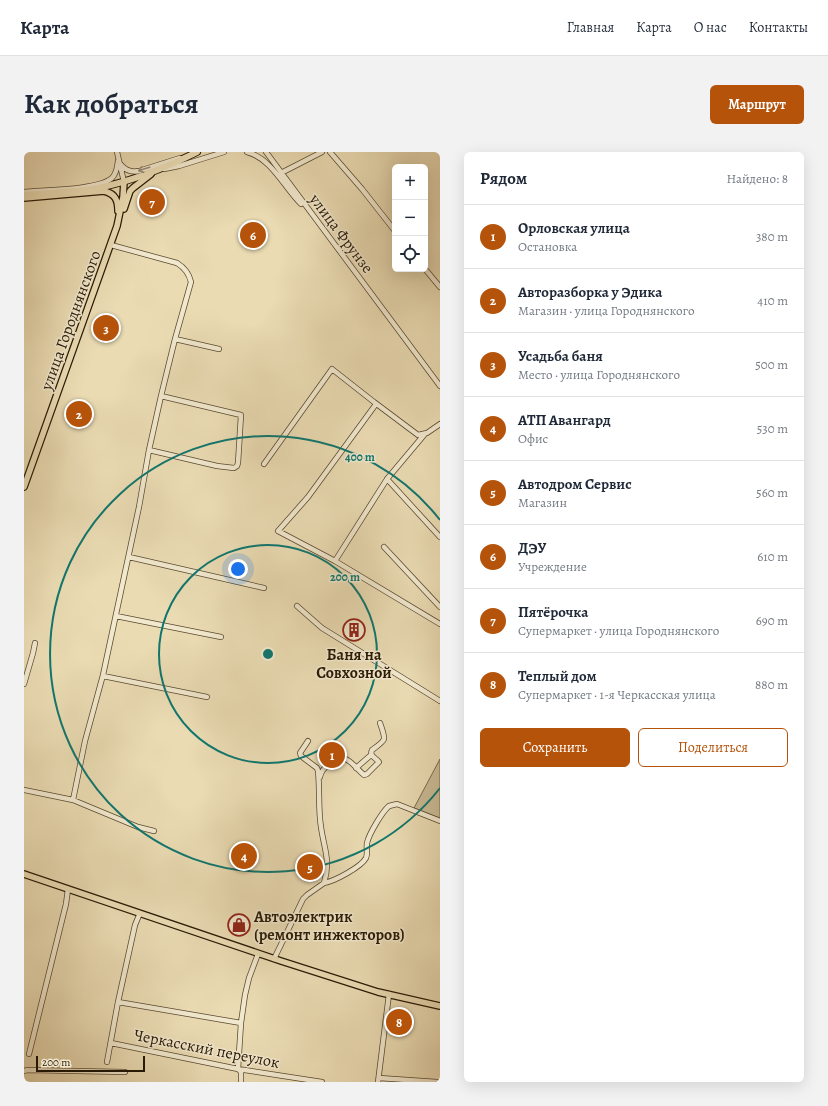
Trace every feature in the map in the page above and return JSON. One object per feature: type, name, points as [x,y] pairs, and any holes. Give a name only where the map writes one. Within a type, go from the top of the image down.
[{"type":"highway","points":[[24,196],[83,190],[124,182],[156,171],[196,152]]},
{"type":"main road","points":[[117,226],[128,196],[133,188],[156,171]]},
{"type":"main road","name":"улица Городнянского","points":[[24,487],[111,246],[123,197],[124,182]]},
{"type":"main road","points":[[24,196],[52,196],[99,191],[109,192],[117,199],[117,226]]},
{"type":"main road","points":[[24,874],[258,954],[274,955],[281,961],[378,992],[440,1006]]},
{"type":"street","points":[[116,152],[124,182]]},
{"type":"street","points":[[118,161],[126,169],[134,172],[196,152]]},
{"type":"street","points":[[156,171],[179,166],[224,152]]},
{"type":"street","points":[[247,152],[262,159],[280,175]]},
{"type":"street","points":[[266,152],[280,175]]},
{"type":"street","points":[[280,175],[322,152]]},
{"type":"street","points":[[330,152],[392,227]]},
{"type":"street","points":[[24,192],[80,187],[104,183],[116,174],[118,161]]},
{"type":"street","name":"улица Фрунзе","points":[[280,175],[290,192],[311,214],[440,386]]},
{"type":"street","points":[[73,800],[85,742],[103,676],[129,557],[149,450],[161,396],[191,282],[187,271],[170,260],[111,246]]},
{"type":"street","points":[[428,272],[440,287]]},
{"type":"street","points":[[175,339],[219,349]]},
{"type":"street","points":[[264,464],[332,368],[416,434],[419,436],[424,435]]},
{"type":"street","points":[[149,450],[217,466],[234,468],[238,463],[241,415],[161,396]]},
{"type":"street","points":[[376,404],[308,498],[278,531],[335,561],[440,624]]},
{"type":"street","points":[[335,561],[387,479],[424,435],[440,424]]},
{"type":"street","points":[[387,479],[440,537]]},
{"type":"street","points":[[384,547],[440,607]]},
{"type":"street","points":[[129,557],[264,588]]},
{"type":"street","points":[[297,606],[322,628],[440,701]]},
{"type":"street","points":[[116,616],[221,637]]},
{"type":"street","points":[[24,684],[35,642]]},
{"type":"street","points":[[103,676],[207,697]]},
{"type":"street","points":[[356,768],[372,755],[372,750],[383,742],[384,737],[380,723]]},
{"type":"street","points":[[308,741],[300,750],[300,755],[317,768],[323,769]]},
{"type":"street","points":[[319,782],[323,769],[333,761],[343,758],[350,761],[362,774],[367,774],[378,763],[372,755]]},
{"type":"street","points":[[317,768],[321,827],[328,864],[324,883]]},
{"type":"street","points":[[24,790],[73,800],[138,827],[154,832]]},
{"type":"street","points":[[281,961],[278,956],[274,955],[303,899],[324,883],[338,878],[365,860],[367,856],[366,848],[369,838],[389,806],[397,804],[440,821]]},
{"type":"street","points":[[28,1054],[66,904],[68,889]]},
{"type":"street","points":[[107,1062],[118,1002],[135,925],[140,913]]},
{"type":"street","points":[[241,1082],[241,1072],[238,1069],[242,1023],[249,978],[258,954]]},
{"type":"street","points":[[389,994],[378,1080],[437,1082]]},
{"type":"street","points":[[118,1002],[242,1023]]},
{"type":"street","name":"Черкасский переулок","points":[[111,1043],[238,1069],[322,1082]]},
{"type":"street","points":[[24,1071],[125,1072]]},
{"type":"shaded area","points":[[440,759],[440,818],[414,808]]},
{"type":"place","name":"Пятёрочка","points":[[152,202]]},
{"type":"place","name":"ДЭУ","points":[[253,235]]},
{"type":"place","name":"Усадьба баня","points":[[106,328]]},
{"type":"place","name":"Авторазборка у Эдика","points":[[79,414]]},
{"type":"place","name":"Баня на Совхозной","points":[[354,630]]},
{"type":"place","name":"Орловская улица","points":[[332,755]]},
{"type":"place","name":"АТП Авангард","points":[[244,856]]},
{"type":"place","name":"Автодром Сервис","points":[[310,867]]},
{"type":"place","name":"Автоэлектрик (ремонт инжекторов)","points":[[239,925]]},
{"type":"place","name":"Теплый дом","points":[[399,1022]]}]
